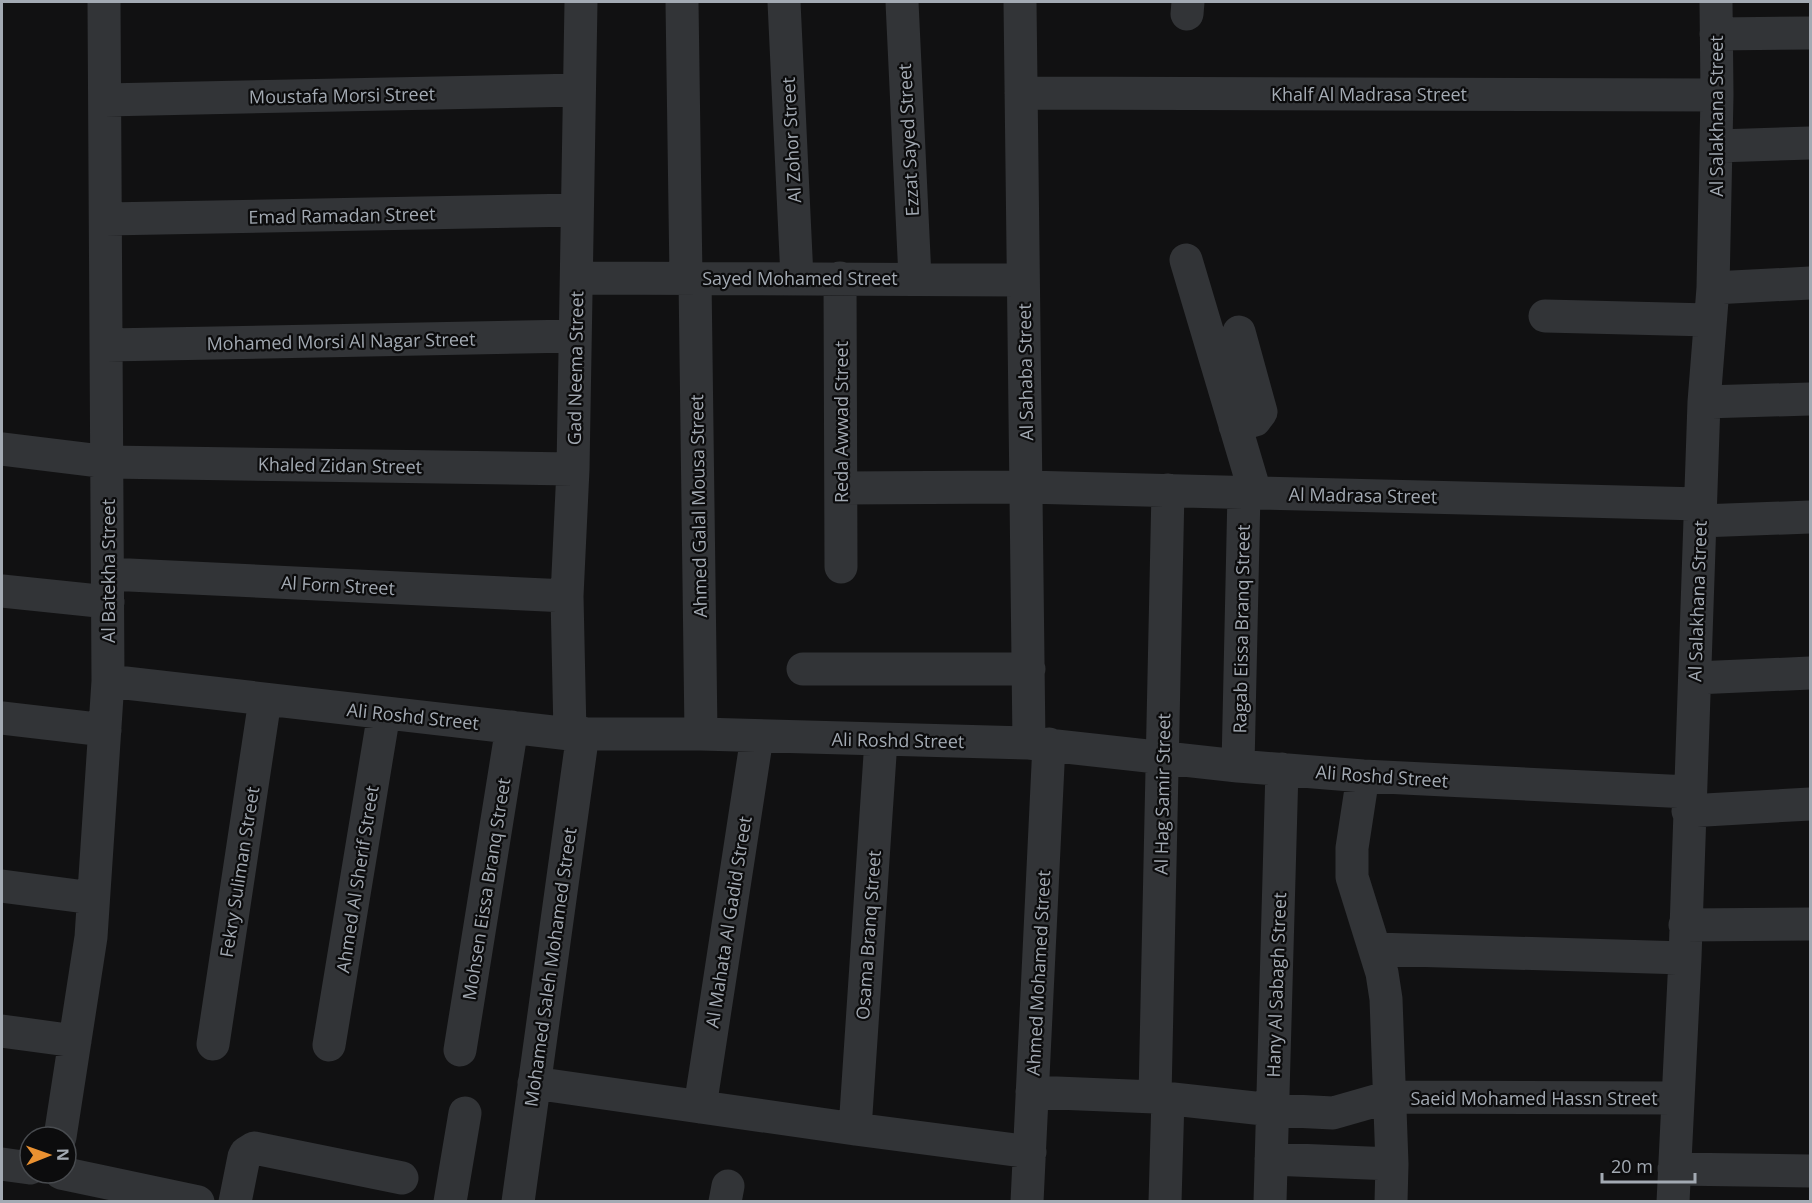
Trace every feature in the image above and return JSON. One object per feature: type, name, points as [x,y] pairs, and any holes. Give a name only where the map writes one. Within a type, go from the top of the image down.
[{"type":"street","name":"Al Batekha Street","points":[[62,1125],[91,937],[108,681],[104,2]]},
{"type":"street","name":"Gad Neema Street","points":[[577,734],[567,596],[573,469],[581,2]]},
{"type":"street","name":"Ahmed Galal Mousa Street","points":[[682,2],[691,278],[700,734]]},
{"type":"street","name":"Al Zohor Street","points":[[784,2],[797,278]]},
{"type":"street","name":"Ezzat Sayed Street","points":[[902,2],[915,278]]},
{"type":"street","name":"Al Sahaba Street","points":[[1020,2],[1029,669],[1039,744]]},
{"type":"street","name":"Al Salakhana Street","points":[[1673,1202],[1685,958],[1704,402],[1713,288],[1717,146],[1716,2]]},
{"type":"street","points":[[1716,34],[1810,33]]},
{"type":"street","name":"Moustafa Morsi Street","points":[[105,100],[579,90]]},
{"type":"street","name":"Khalf Al Madrasa Street","points":[[1021,93],[1717,95]]},
{"type":"street","points":[[1717,146],[1810,142]]},
{"type":"street","name":"Emad Ramadan Street","points":[[106,219],[577,210]]},
{"type":"street","name":"Ragab Eissa Branq Street","points":[[1186,260],[1235,426],[1250,492],[1238,766]]},
{"type":"street","name":"Sayed Mohamed Street","points":[[577,278],[1023,280]]},
{"type":"street","name":"Reda Awwad Street","points":[[840,278],[841,567]]},
{"type":"street","points":[[1713,288],[1810,283]]},
{"type":"street","points":[[1545,315],[1710,320]]},
{"type":"street","points":[[1235,426],[1255,420],[1261,412],[1239,332]]},
{"type":"street","name":"Mohamed Morsi Al Nagar Street","points":[[107,345],[574,336]]},
{"type":"street","points":[[1704,402],[1810,399]]},
{"type":"street","name":"Khaled Zidan Street","points":[[2,449],[108,462],[573,469]]},
{"type":"street","name":"Al Madrasa Street","points":[[840,488],[1026,487],[1250,492],[1810,517]]},
{"type":"street","name":"Al Hag Samir Street","points":[[1165,1202],[1162,1098],[1168,490]]},
{"type":"street","name":"Al Forn Street","points":[[2,591],[108,588],[567,596]]},
{"type":"street","points":[[803,669],[1029,669]]},
{"type":"street","points":[[1695,678],[1810,673]]},
{"type":"street","name":"Ali Roshd Street","points":[[108,681],[577,734],[700,734],[1039,744],[1238,766],[1689,802],[1810,804]]},
{"type":"street","name":"Fekry Suliman Street","points":[[213,1044],[265,700]]},
{"type":"street","name":"Ahmed Al Sherif Street","points":[[329,1045],[384,713]]},
{"type":"street","points":[[2,718],[105,730]]},
{"type":"street","name":"Mohsen Eissa Branq Street","points":[[460,1050],[512,727]]},
{"type":"street","name":"Mohamed Saleh Mohamed Street","points":[[518,1202],[577,734]]},
{"type":"street","name":"Al Mahata Al Gadid Street","points":[[700,1107],[757,737]]},
{"type":"street","name":"Osama Branq Street","points":[[855,1129],[881,740]]},
{"type":"street","name":"Ahmed Mohamed Street","points":[[1027,1202],[1032,1092],[1039,744]]},
{"type":"street","name":"Hany Al Sabagh Street","points":[[1270,1202],[1282,769]]},
{"type":"street","points":[[1363,776],[1352,848],[1352,877],[1382,973],[1386,999],[1392,1164],[1391,1202]]},
{"type":"street","points":[[2,886],[93,898]]},
{"type":"street","points":[[1685,925],[1810,924]]},
{"type":"street","points":[[1375,949],[1685,958]]},
{"type":"street","points":[[2,1031],[75,1041]]},
{"type":"street","points":[[534,1083],[1030,1152]]},
{"type":"street","name":"Saeid Mohamed Hassn Street","points":[[1032,1092],[1162,1098],[1273,1110],[1332,1113],[1389,1097],[1678,1098]]},
{"type":"street","points":[[450,1202],[465,1113]]},
{"type":"street","points":[[235,1202],[244,1157],[254,1148],[402,1178]]},
{"type":"street","points":[[1271,1159],[1392,1164]]},
{"type":"street","points":[[2,1164],[18,1166]]},
{"type":"street","points":[[1674,1169],[1810,1171]]},
{"type":"street","points":[[78,1177],[198,1202]]}]
